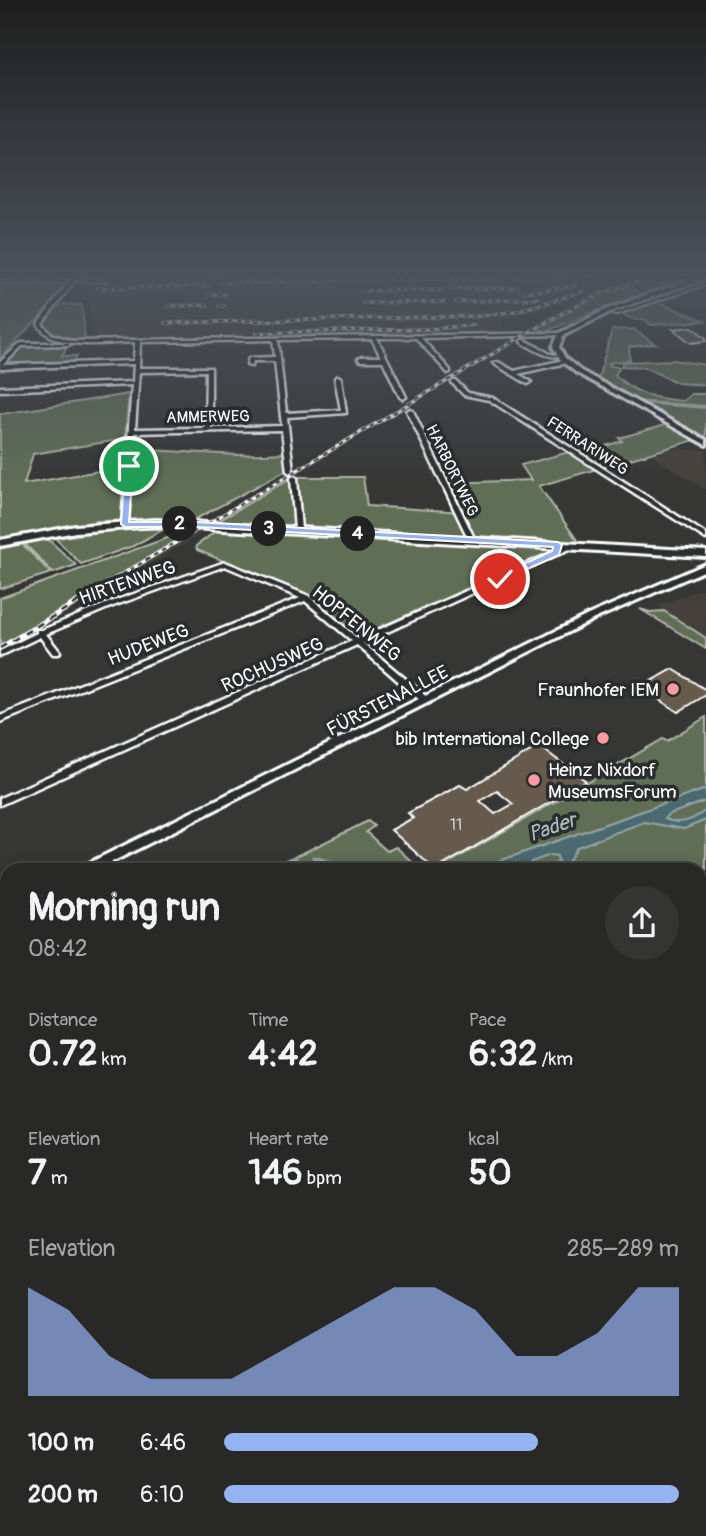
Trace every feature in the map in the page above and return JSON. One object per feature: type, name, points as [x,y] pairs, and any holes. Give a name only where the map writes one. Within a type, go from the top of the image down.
[{"type":"main road","points":[[0,543],[76,529],[125,524],[178,524],[471,540],[557,549],[572,546],[706,554]]},
{"type":"street","points":[[0,366],[19,347]]},
{"type":"street","points":[[125,524],[138,347]]},
{"type":"street","points":[[275,347],[298,530]]},
{"type":"street","points":[[378,347],[403,397]]},
{"type":"street","points":[[426,347],[448,371]]},
{"type":"street","points":[[534,347],[562,359],[706,443]]},
{"type":"street","points":[[557,347],[562,359]]},
{"type":"street","points":[[250,365],[251,359],[276,359]]},
{"type":"street","points":[[361,359],[384,359]]},
{"type":"street","points":[[513,373],[562,359]]},
{"type":"street","points":[[0,366],[136,362]]},
{"type":"street","points":[[496,363],[528,382]]},
{"type":"street","points":[[135,370],[209,369],[208,430]]},
{"type":"street","points":[[284,415],[344,412],[338,378]]},
{"type":"street","name":"FERRARIWEG","points":[[454,382],[466,394],[491,399],[706,537]]},
{"type":"street","points":[[0,389],[135,383]]},
{"type":"street","name":"HARBORTWEG","points":[[410,411],[471,540]]},
{"type":"street","name":"AMMERWEG","points":[[131,431],[285,428]]},
{"type":"street","name":"ROCHUSWEG","points":[[0,802],[359,643],[557,549]]},
{"type":"street","name":"HOPFENWEG","points":[[225,564],[306,598],[425,700]]},
{"type":"street","name":"HIRTENWEG","points":[[0,654],[40,632],[225,564]]},
{"type":"street","name":"FÜRSTENALLEE","points":[[99,863],[618,604],[706,567]]},
{"type":"street","name":"HUDEWEG","points":[[0,719],[306,598]]},
{"type":"street","points":[[40,632],[56,652]]},
{"type":"shaded area","points":[[501,347],[507,347],[217,522],[208,522]]},
{"type":"shaded area","points":[[667,449],[706,450],[706,490],[651,455]]},
{"type":"shaded area","points":[[196,529],[209,529],[0,652],[0,646]]},
{"type":"shaded area","points":[[706,587],[706,637],[658,606]]},
{"type":"green space","points":[[0,347],[11,347],[0,358]]},
{"type":"green space","points":[[67,347],[62,356],[77,356],[73,364],[5,363],[19,349]]},
{"type":"green space","points":[[607,347],[632,347],[629,347],[630,360],[609,363],[610,366],[620,367],[615,375],[622,381],[638,391],[664,399],[683,401],[691,394],[706,394],[706,406],[635,401],[598,379]]},
{"type":"green space","points":[[673,360],[706,365],[706,385],[678,383],[644,367],[621,366],[624,362]]},
{"type":"green space","points":[[129,394],[125,439],[33,454],[24,484],[133,465],[133,449],[238,455],[284,453],[285,471],[194,520],[97,521],[0,538],[0,414]]},
{"type":"green space","points":[[637,403],[706,408],[706,439]]},
{"type":"green space","points":[[668,424],[695,440],[539,486],[579,543],[217,522],[292,477],[363,477],[367,506],[463,512],[450,483],[531,480],[521,465],[569,452],[575,455],[622,441],[619,438]]},
{"type":"green space","points":[[220,528],[552,547],[552,551],[357,637],[310,597],[197,550],[196,546]]},
{"type":"green space","points":[[123,529],[164,529],[133,546],[81,564],[55,538]]},
{"type":"green space","points":[[170,537],[179,539],[0,646],[0,598]]},
{"type":"green space","points":[[48,539],[76,565],[53,573],[25,544]]},
{"type":"green space","points":[[22,544],[51,573],[0,589],[0,549]]},
{"type":"green space","points":[[640,609],[650,612],[664,611],[706,638],[706,649]]},
{"type":"green space","points":[[706,717],[706,863],[449,863],[663,739],[667,741]]},
{"type":"green space","points":[[368,821],[374,826],[366,832],[387,851],[396,847],[413,863],[278,863]]},
{"type":"water","points":[[706,789],[706,801],[667,815],[665,819],[681,822],[697,817],[706,810],[706,820],[684,829],[644,822],[577,847],[567,863],[556,863],[557,856],[550,855],[530,863],[493,863]]},
{"type":"building","name":"Fraunhofer IEM","points":[[673,669],[706,690],[706,695],[678,712],[640,687]]},
{"type":"building","points":[[539,746],[586,781],[447,863],[427,863],[391,830],[413,818],[408,813],[460,785],[467,789]],"holes":[[[497,791],[513,804],[495,814],[480,801]]]},
{"type":"waterway","points":[[314,857],[332,863]]},
{"type":"waterway","points":[[283,863],[296,858]]},
{"type":"railway","points":[[76,602],[505,347]]},
{"type":"railway","points":[[0,648],[79,601]]},
{"type":"place","name":"Fraunhofer IEM","points":[[673,689]]},
{"type":"place","name":"bib International College","points":[[603,738]]},
{"type":"place","name":"Heinz Nixdorf MuseumsForum","points":[[534,780]]},
{"type":"route","points":[[129,466],[125,524],[197,525],[558,545],[556,553],[500,579]]},
{"type":"water label","name":"Pader","points":[[552,827]]}]
